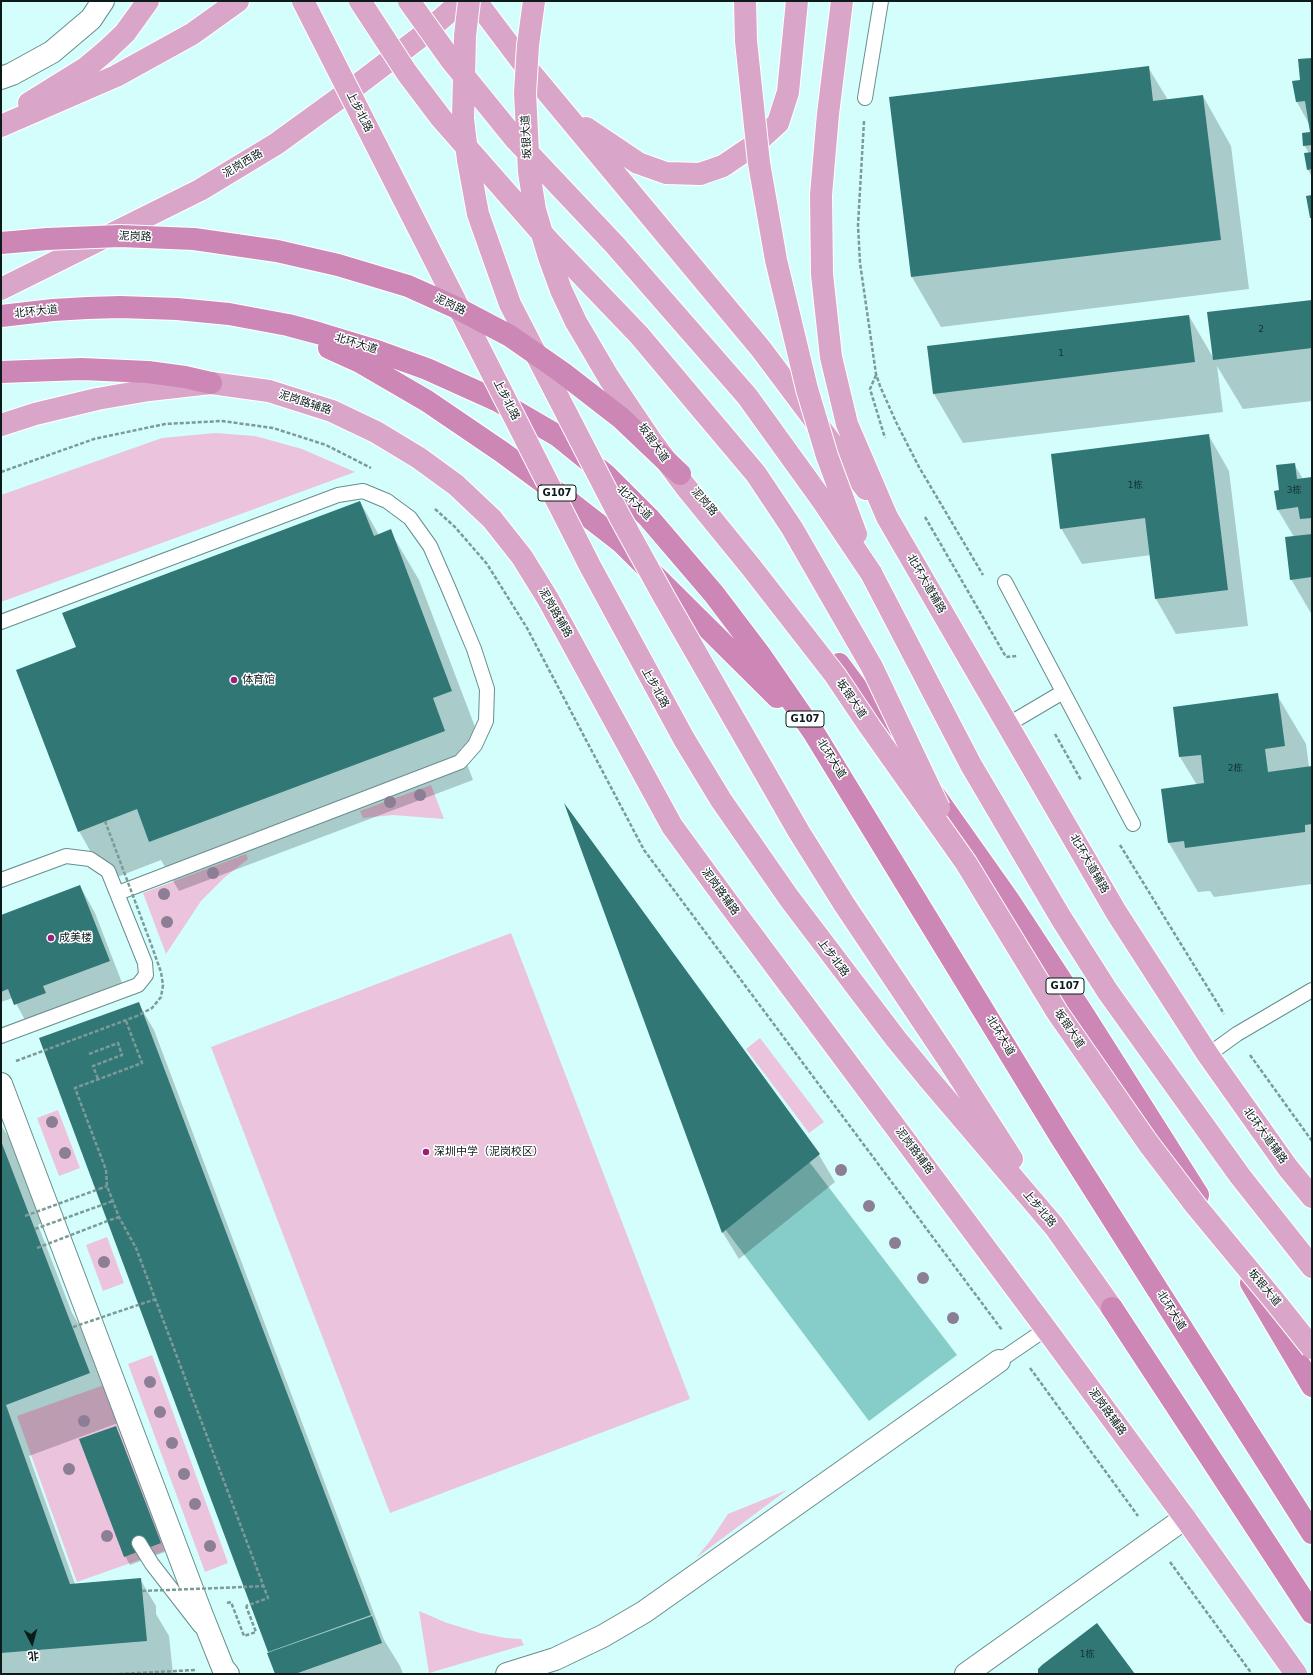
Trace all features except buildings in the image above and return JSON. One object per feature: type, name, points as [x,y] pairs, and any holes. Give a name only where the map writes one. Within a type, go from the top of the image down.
[{"type":"highway","name":"泥岗路","points":[[1,243],[47,238],[120,236],[194,239],[276,251],[338,265],[408,286],[457,308],[510,336],[557,368],[621,418],[680,474],[793,603],[892,734],[1008,899],[1084,1015],[1221,1231],[1312,1386]]},
{"type":"highway","name":"北环大道","points":[[1,316],[53,310],[120,307],[177,309],[229,314],[288,325],[318,333],[377,351],[421,367],[498,401],[558,436],[627,495],[688,564],[752,643],[827,753],[1064,1142],[1312,1533]]},
{"type":"highway","name":"G107","points":[[229,314],[317,342],[360,362],[427,401],[502,452],[621,542],[795,714],[827,753]]},
{"type":"highway","points":[[1,372],[82,369],[148,372],[185,377],[211,383]]},
{"type":"highway","points":[[1112,1308],[1312,1613]]},
{"type":"main road","points":[[1,119],[87,67],[125,33],[148,1]]},
{"type":"main road","points":[[1,126],[85,91],[128,69],[192,34],[238,1]]},
{"type":"main road","name":"上步北路","points":[[303,1],[590,566],[684,739],[721,800],[789,898],[891,1033],[1054,1226],[1112,1308]]},
{"type":"main road","points":[[360,1],[407,73],[441,118],[548,240],[639,335],[756,474],[792,528],[872,666],[966,863]]},
{"type":"main road","points":[[409,1],[451,60],[516,140],[615,245],[748,396],[871,572]]},
{"type":"main road","name":"泥岗西路","points":[[1,289],[200,190],[276,144],[388,62],[462,1]]},
{"type":"main road","points":[[469,1],[465,36],[463,119],[468,160],[478,214],[510,304],[566,414],[642,557],[795,825],[844,904],[951,1064],[1054,1226]]},
{"type":"main road","points":[[476,1],[522,62],[760,349],[887,517]]},
{"type":"main road","name":"坂银大道","points":[[534,1],[528,45],[525,92],[529,172],[536,210],[549,257],[561,290],[576,322],[609,378],[650,439],[685,486],[751,567],[835,675],[905,778],[966,863],[1057,1012],[1148,1143],[1196,1206],[1312,1348]]},
{"type":"main road","points":[[745,1],[748,64],[759,163],[776,260],[807,389],[827,456],[871,572],[971,765],[1061,918],[1108,992],[1240,1176],[1312,1267]]},
{"type":"main road","points":[[568,116],[638,163],[666,173],[700,174],[723,166],[754,145],[778,123],[788,92],[797,1]]},
{"type":"main road","points":[[842,1],[828,114],[821,195],[822,274],[831,357],[847,424],[887,517]]},
{"type":"main road","name":"泥岗路辅路","points":[[1,425],[35,414],[97,399],[149,390],[211,383],[269,391],[332,410],[369,428],[419,458],[456,485],[492,519],[522,557],[548,599],[672,826],[1046,1329],[1296,1674]]},
{"type":"main road","name":"北环大道辅路","points":[[887,517],[1116,912],[1208,1055],[1288,1168],[1312,1196]]},
{"type":"street","points":[[1,78],[12,74],[52,52],[91,19],[103,1]]},
{"type":"street","points":[[1,1084],[211,1641],[226,1671]]},
{"type":"street","points":[[507,1674],[555,1659],[603,1636],[644,1612],[999,1362]]},
{"type":"street","points":[[966,1674],[1184,1518]]},
{"type":"lane","points":[[865,98],[881,1]]},
{"type":"lane","points":[[1,622],[338,495],[363,492],[387,501],[410,518],[430,546],[448,587],[474,649],[487,689],[486,721],[475,745],[460,762],[118,893]]},
{"type":"lane","points":[[1005,582],[1134,824]]},
{"type":"lane","points":[[1008,725],[1063,692]]},
{"type":"lane","points":[[1,880],[66,856],[90,859],[108,871],[145,963],[146,975],[138,985],[1,1036]]},
{"type":"lane","points":[[1208,1055],[1237,1034],[1312,990]]},
{"type":"lane","points":[[999,1362],[1046,1329]]},
{"type":"lane","points":[[139,1543],[152,1564],[211,1641]]},
{"type":"path","points":[[865,98],[858,225],[860,263],[876,374],[896,422],[919,467],[983,576]]},
{"type":"path","points":[[876,374],[870,390],[888,443]]},
{"type":"path","points":[[1,472],[94,439],[164,424],[222,421],[273,428],[326,445],[378,472]]},
{"type":"path","points":[[433,508],[455,527],[487,564],[527,628],[644,850],[1004,1334]]},
{"type":"path","points":[[925,517],[1006,657],[1019,655],[1022,662]]},
{"type":"path","points":[[1054,734],[1084,785]]},
{"type":"path","points":[[14,1062],[126,1021],[152,1008],[161,997],[163,985],[161,972],[105,821]]},
{"type":"path","points":[[1120,844],[1226,1018]]},
{"type":"path","points":[[126,1021],[142,1063],[75,1088],[106,1170],[107,1186],[112,1201],[136,1248],[268,1598],[246,1606],[256,1632],[244,1636],[231,1602]]},
{"type":"path","points":[[89,1054],[118,1043],[122,1055],[93,1066],[98,1080]]},
{"type":"path","points":[[1250,1055],[1312,1141]]},
{"type":"path","points":[[25,1216],[107,1186]]},
{"type":"path","points":[[35,1230],[112,1201]]},
{"type":"path","points":[[37,1248],[119,1217]]},
{"type":"path","points":[[73,1326],[156,1300]]},
{"type":"path","points":[[1026,1363],[1138,1516]]},
{"type":"path","points":[[1169,1561],[1252,1674]]},
{"type":"path","points":[[142,1591],[263,1586]]},
{"type":"path","points":[[119,1674],[226,1671]]},
{"type":"shaded area","points":[[215,433],[255,436],[302,449],[355,472],[1,602],[1,495],[162,438]]},
{"type":"shaded area","points":[[431,785],[444,819],[393,815],[363,818],[360,811]]},
{"type":"shaded area","points":[[246,854],[248,859],[224,878],[201,901],[166,954],[143,893]]},
{"type":"shaded area","points":[[511,933],[690,1399],[390,1513],[211,1047]]},
{"type":"shaded area","points":[[760,1038],[824,1122],[809,1133],[746,1049]]},
{"type":"shaded area","points":[[58,1110],[80,1168],[59,1176],[37,1118]]},
{"type":"shaded area","points":[[107,1237],[124,1283],[103,1291],[86,1245]]},
{"type":"shaded area","points":[[152,1355],[228,1563],[205,1572],[128,1364]]},
{"type":"shaded area","points":[[107,1384],[167,1550],[77,1582],[17,1416]]},
{"type":"shaded area","points":[[787,1490],[696,1558],[710,1541],[728,1514]]},
{"type":"shaded area","points":[[419,1611],[447,1623],[480,1633],[521,1639],[524,1645],[429,1673]]},
{"type":"water","points":[[804,1155],[957,1355],[869,1421],[719,1221]]},
{"type":"place","name":"体育馆","points":[[234,680]]},
{"type":"place","name":"成美楼","points":[[51,938]]},
{"type":"place","name":"深圳中学（泥岗校区）","points":[[426,1152]]}]
